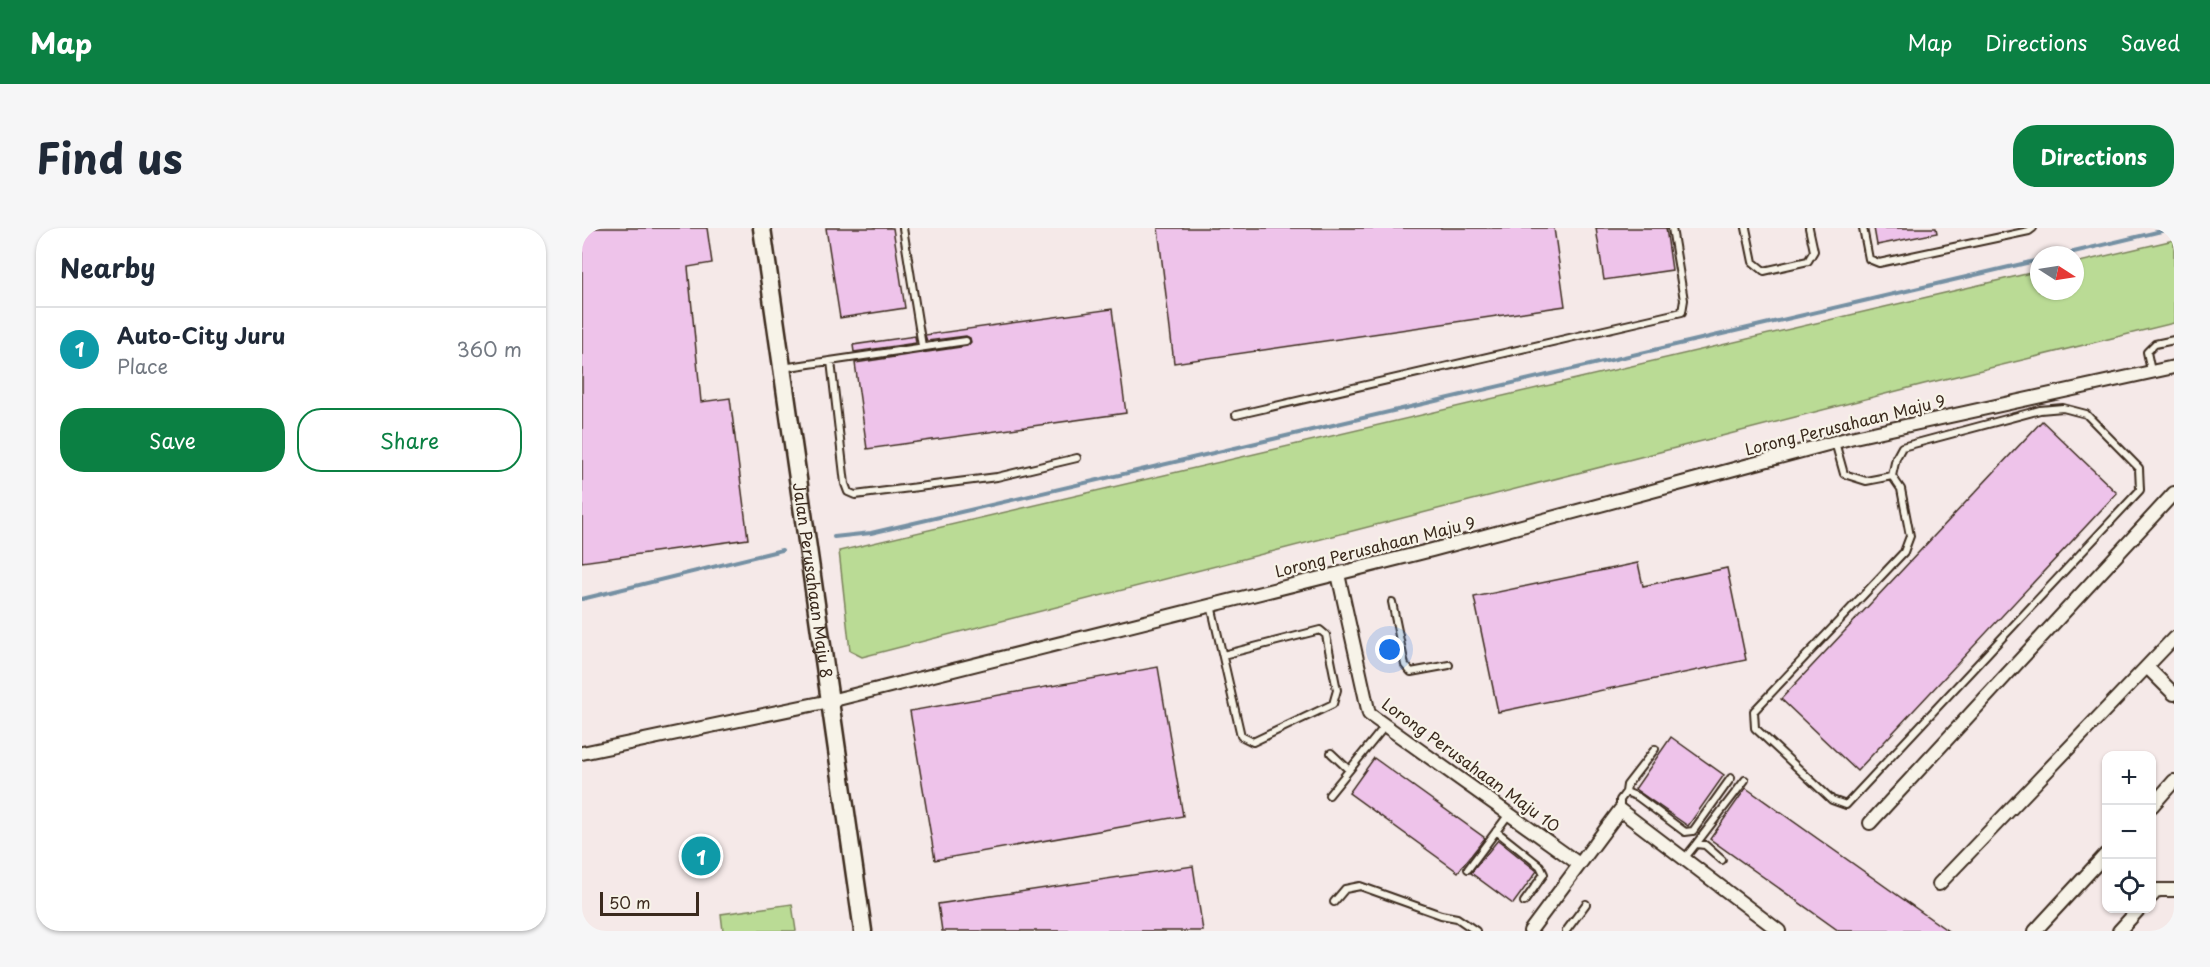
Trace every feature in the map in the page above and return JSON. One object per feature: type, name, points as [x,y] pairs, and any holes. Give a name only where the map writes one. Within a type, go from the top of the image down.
[{"type":"street","name":"Jalan Perusahaan Maju 8","points":[[762,228],[863,931]]},
{"type":"street","name":"Lorong Perusahaan Maju 9","points":[[582,753],[830,701],[1338,574],[1835,442],[2174,367]]},
{"type":"street","points":[[1870,823],[2174,493]]},
{"type":"street","name":"Lorong Perusahaan Maju 10","points":[[1338,574],[1369,714],[1579,864]]},
{"type":"street","points":[[1939,884],[2174,638]]},
{"type":"street","points":[[2147,667],[2174,694]]},
{"type":"street","points":[[2152,805],[2174,781]]},
{"type":"street","points":[[1530,931],[1620,810],[1773,929]]},
{"type":"street","points":[[2035,931],[2102,858]]},
{"type":"street","points":[[2156,891],[2174,890]]},
{"type":"street","points":[[2119,931],[2136,913]]},
{"type":"lane","points":[[903,228],[921,346]]},
{"type":"lane","points":[[1236,415],[1682,312],[1684,300],[1672,228]]},
{"type":"lane","points":[[1746,228],[1753,262],[1764,271],[1808,261],[1814,251],[1809,228]]},
{"type":"lane","points":[[1863,228],[1869,259],[1879,263],[2029,231],[2033,228]]},
{"type":"lane","points":[[2151,371],[2147,352],[2155,344],[2174,340]]},
{"type":"lane","points":[[782,369],[921,346],[966,341]]},
{"type":"lane","points":[[831,361],[845,484],[848,492],[855,495],[997,477],[1077,458]]},
{"type":"lane","points":[[2063,408],[2086,414],[2139,468],[2140,490],[1846,805],[1832,800],[1755,728],[1754,711],[1904,552],[1910,536],[1901,489],[1892,476],[1896,458],[1902,447],[2040,411],[2063,408]]},
{"type":"lane","points":[[1835,442],[1844,474],[1866,481],[1892,476]]},
{"type":"lane","points":[[1392,602],[1405,665],[1411,672],[1449,665]]},
{"type":"lane","points":[[1211,606],[1241,736],[1253,742],[1333,704],[1337,690],[1326,635],[1320,630],[1223,655]]},
{"type":"lane","points":[[1329,795],[1385,725]]},
{"type":"lane","points":[[1620,810],[1620,800],[1626,792],[1627,785],[1655,749]]},
{"type":"lane","points":[[1331,753],[1349,770]]},
{"type":"lane","points":[[1626,792],[1638,797],[1685,832],[1693,831],[1731,778]]},
{"type":"lane","points":[[1684,859],[1745,780]]},
{"type":"lane","points":[[1468,869],[1509,814]]},
{"type":"lane","points":[[1496,831],[1540,866],[1544,874],[1524,902]]},
{"type":"lane","points":[[1696,844],[1705,845],[1722,860]]},
{"type":"lane","points":[[1334,902],[1345,889],[1360,886],[1441,915],[1457,918],[1476,931]]},
{"type":"lane","points":[[1566,931],[1586,904]]},
{"type":"green space","points":[[2174,240],[2174,323],[1924,384],[862,657],[850,651],[839,551],[2030,273],[2030,300],[2084,300],[2084,261]]},
{"type":"green space","points":[[792,904],[796,931],[723,931],[721,914]]},
{"type":"building","points":[[582,228],[707,228],[712,263],[688,267],[701,402],[730,398],[748,539],[582,562]]},
{"type":"building","points":[[826,228],[893,228],[905,308],[840,318]]},
{"type":"building","points":[[1158,228],[1554,228],[1565,306],[1174,363]]},
{"type":"building","points":[[1596,228],[1666,228],[1672,270],[1604,280]]},
{"type":"building","points":[[1874,228],[1936,228],[1937,233],[1877,245]]},
{"type":"building","points":[[1112,309],[1126,413],[867,449],[855,363],[967,346],[971,342],[966,336],[927,341],[925,335]]},
{"type":"building","points":[[915,336],[916,343],[854,352],[853,345]]},
{"type":"building","points":[[2042,421],[2117,493],[1857,771],[1781,699]]},
{"type":"building","points":[[1638,563],[1643,586],[1727,568],[1746,660],[1498,712],[1474,597]]},
{"type":"building","points":[[1158,667],[1183,816],[935,860],[910,711]]},
{"type":"building","points":[[1671,737],[1724,775],[1688,826],[1635,789]]},
{"type":"building","points":[[1374,758],[1485,838],[1458,872],[1349,793]]},
{"type":"building","points":[[1746,788],[1948,931],[1839,931],[1710,839]]},
{"type":"building","points":[[1498,840],[1537,871],[1513,904],[1471,873]]},
{"type":"building","points":[[1193,866],[1203,931],[942,931],[938,904]]},
{"type":"waterway","points":[[2084,250],[2174,228]]},
{"type":"waterway","points":[[834,537],[871,533],[2030,262]]},
{"type":"waterway","points":[[582,599],[782,550]]},
{"type":"place","name":"Auto-City Juru","points":[[701,856]]}]
